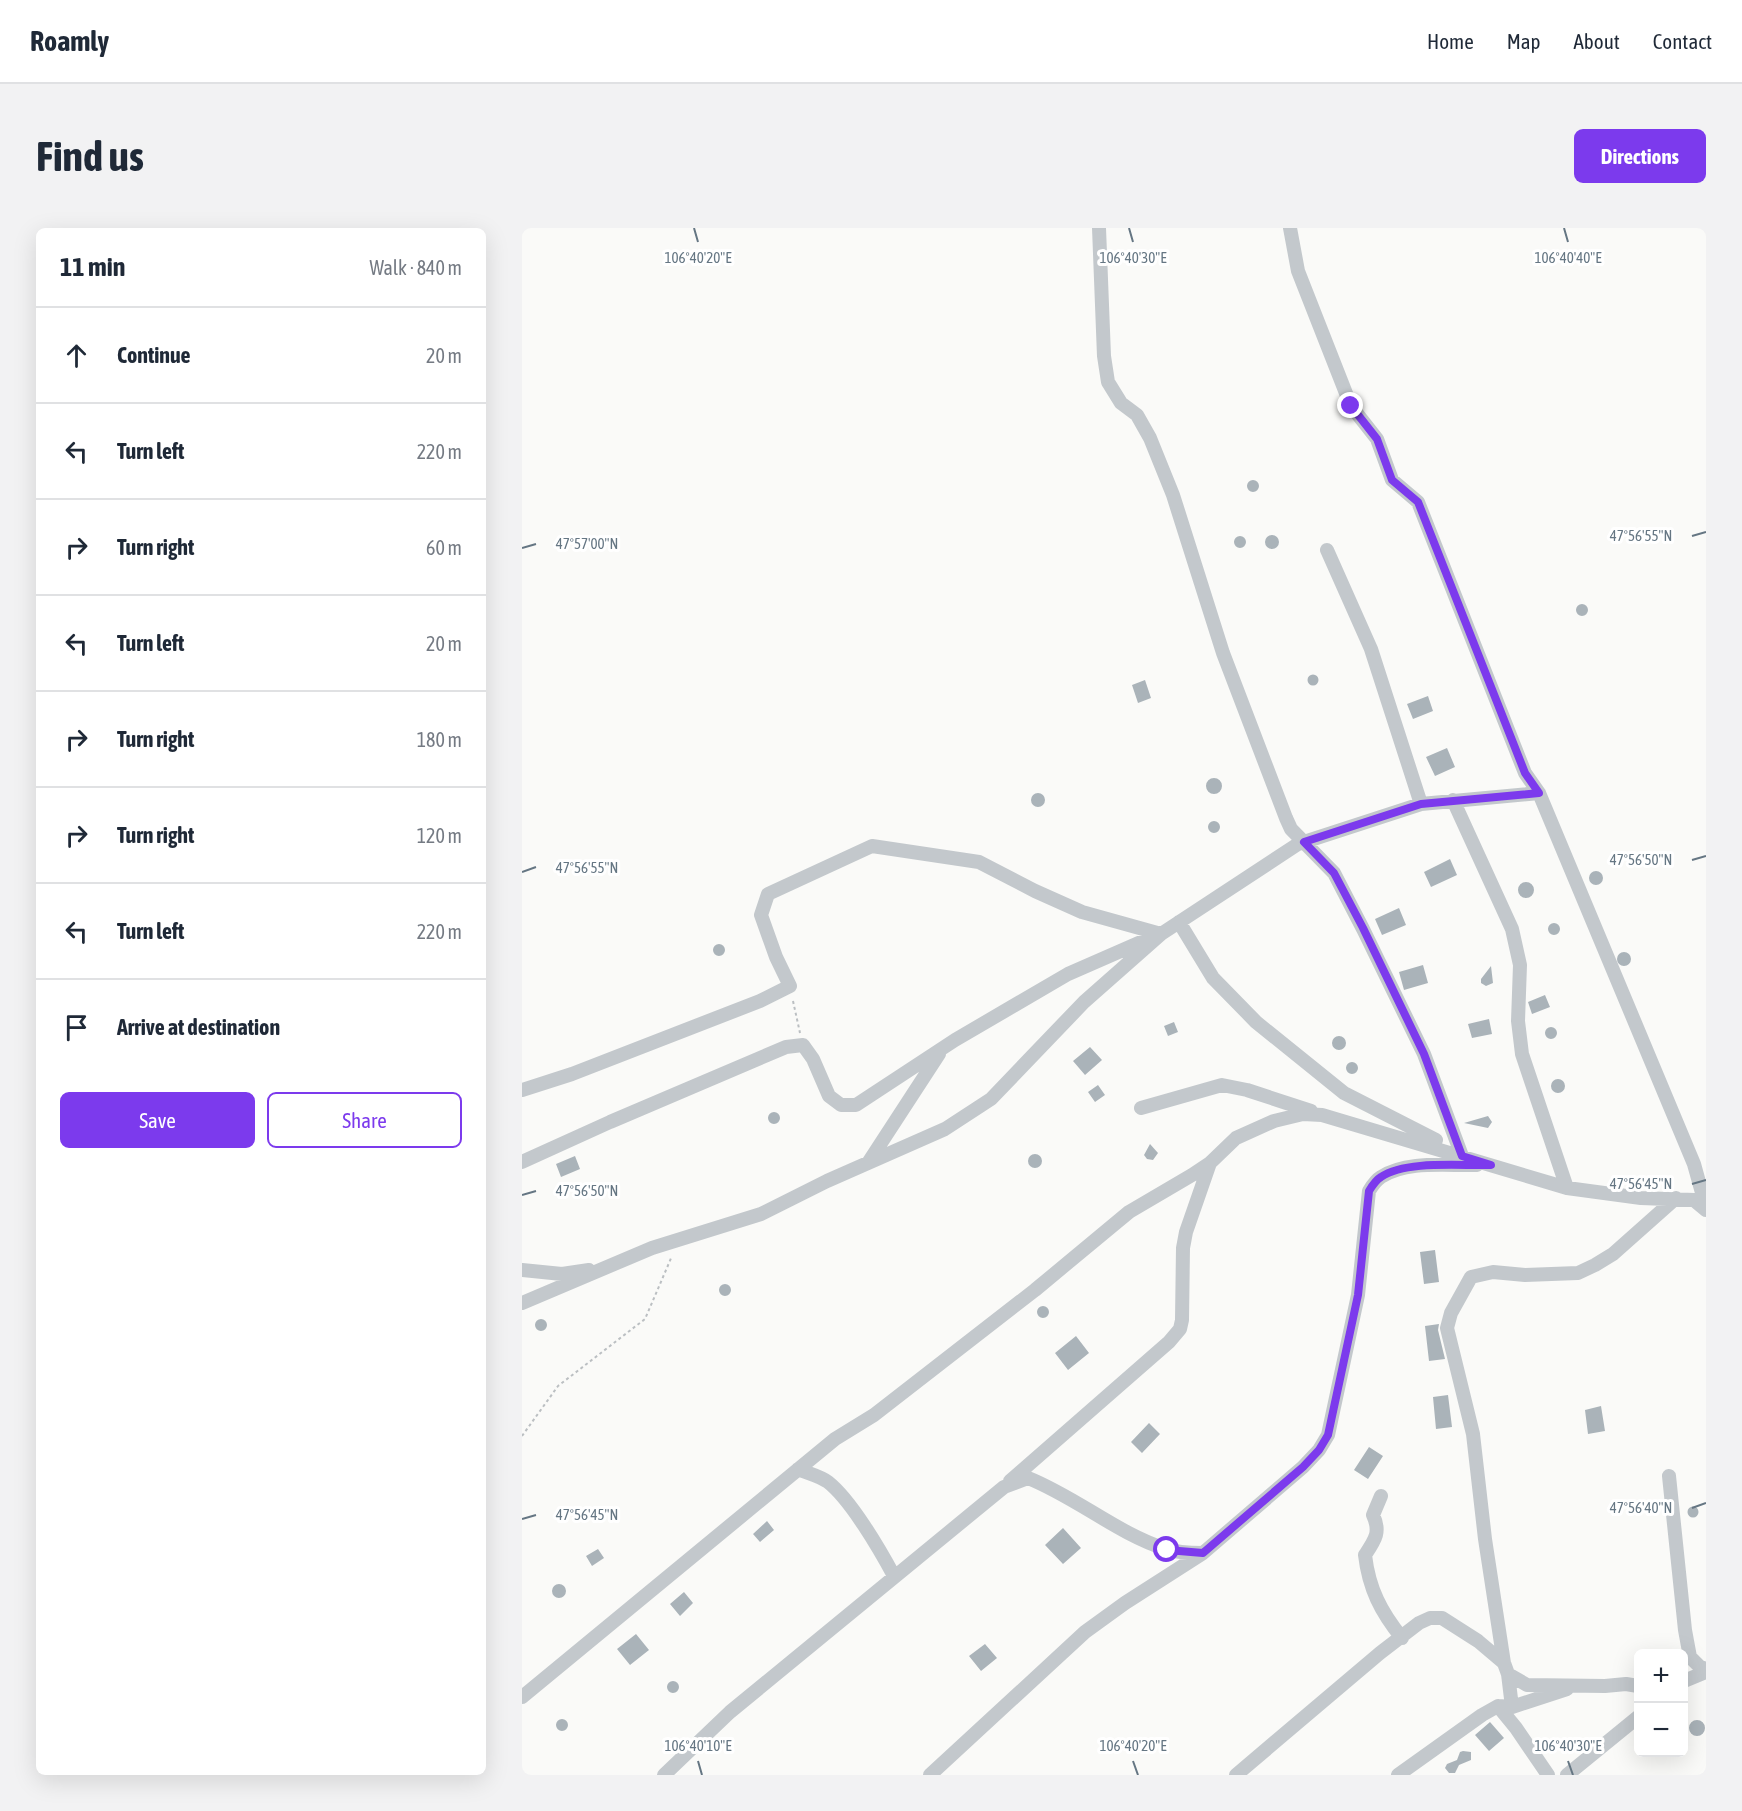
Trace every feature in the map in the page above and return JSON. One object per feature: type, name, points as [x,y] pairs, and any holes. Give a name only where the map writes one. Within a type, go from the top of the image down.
[{"type":"street","points":[[1099,228],[1104,356],[1108,382],[1121,403],[1137,416],[1150,438],[1173,495],[1223,653],[1263,762],[1291,829],[1334,873],[1363,928],[1424,1054],[1460,1152]]},
{"type":"street","points":[[1290,228],[1298,271],[1351,406],[1377,439],[1392,480],[1418,502],[1525,773],[1539,793],[1694,1164],[1706,1208]]},
{"type":"street","points":[[1327,550],[1371,649],[1421,804]]},
{"type":"street","points":[[524,1302],[652,1248],[761,1214],[945,1129],[991,1099],[1084,1002],[1161,934],[1304,842],[1421,804],[1539,793]]},
{"type":"street","points":[[1453,800],[1512,929],[1520,965],[1518,1021],[1521,1054],[1567,1188]]},
{"type":"street","points":[[522,1089],[572,1074],[760,1001],[790,986],[760,915],[768,894],[872,846],[979,862],[1082,912],[1161,934]]},
{"type":"street","points":[[1179,922],[1213,978],[1264,1029],[1344,1093],[1424,1136],[1491,1165],[1567,1188],[1641,1198],[1694,1200],[1706,1208]]},
{"type":"street","points":[[522,1162],[600,1126],[786,1047],[803,1045],[813,1059],[829,1096],[841,1105],[856,1105],[943,1049],[1068,974],[1161,934]]},
{"type":"street","points":[[868,1163],[943,1049]]},
{"type":"street","points":[[1141,1108],[1222,1086],[1247,1090],[1322,1115],[1460,1152]]},
{"type":"street","points":[[522,1697],[835,1439],[893,1401],[1035,1290],[1129,1212],[1210,1163],[1236,1138],[1274,1121],[1303,1114],[1322,1115]]},
{"type":"street","points":[[664,1775],[730,1712],[1004,1487],[1169,1342],[1180,1329],[1182,1320],[1183,1248],[1186,1232],[1210,1163]]},
{"type":"street","points":[[930,1775],[1085,1632],[1125,1603],[1203,1553],[1303,1467],[1319,1450],[1328,1435],[1358,1295],[1369,1191],[1378,1178],[1410,1167],[1491,1165]]},
{"type":"street","points":[[1548,1775],[1516,1728],[1505,1706],[1506,1669],[1485,1539],[1473,1434],[1447,1328],[1451,1313],[1471,1277],[1493,1272],[1525,1275],[1578,1273],[1613,1254],[1676,1198]]},
{"type":"street","points":[[522,1270],[562,1274],[605,1268]]},
{"type":"street","points":[[798,1469],[828,1482],[863,1526],[894,1576]]},
{"type":"street","points":[[1669,1476],[1679,1579],[1690,1657],[1706,1671]]},
{"type":"street","points":[[1004,1487],[1028,1479],[1048,1486],[1140,1539],[1167,1550],[1203,1553]]},
{"type":"street","points":[[1381,1496],[1373,1515],[1378,1526],[1376,1539],[1365,1555],[1367,1574],[1384,1616],[1402,1638]]},
{"type":"street","points":[[1236,1775],[1380,1653],[1419,1623],[1430,1618],[1442,1618],[1478,1641],[1506,1669],[1527,1685],[1605,1686],[1626,1683],[1634,1685]]},
{"type":"street","points":[[1688,1679],[1706,1671]]},
{"type":"street","points":[[1398,1775],[1482,1715],[1580,1684]]},
{"type":"street","points":[[1568,1775],[1634,1720]]},
{"type":"path","points":[[790,986],[803,1045]]},
{"type":"path","points":[[522,1436],[558,1386],[645,1319],[679,1240]]},
{"type":"building","points":[[1255,480],[1258,481],[1258,491],[1251,492],[1248,491],[1247,484],[1248,481]]},
{"type":"building","points":[[1269,535],[1275,535],[1279,542],[1275,549],[1269,549],[1265,545],[1265,539]]},
{"type":"building","points":[[1242,536],[1245,537],[1245,547],[1238,548],[1235,547],[1234,540],[1235,537]]},
{"type":"building","points":[[1584,604],[1588,610],[1584,616],[1580,616],[1576,608]]},
{"type":"building","points":[[1313,674],[1319,680],[1313,686],[1307,680]]},
{"type":"building","points":[[1145,680],[1151,698],[1138,703],[1132,685]]},
{"type":"building","points":[[1428,696],[1433,711],[1413,719],[1407,704]]},
{"type":"building","points":[[1447,748],[1455,767],[1435,776],[1426,757]]},
{"type":"building","points":[[1211,778],[1217,778],[1222,786],[1220,792],[1211,794],[1206,789],[1206,783]]},
{"type":"building","points":[[1038,793],[1043,795],[1045,800],[1043,805],[1038,807],[1033,805],[1031,800],[1033,795]]},
{"type":"building","points":[[1216,821],[1219,822],[1219,832],[1212,833],[1209,832],[1208,825],[1209,822]]},
{"type":"building","points":[[1450,859],[1457,875],[1431,887],[1424,872]]},
{"type":"building","points":[[1596,871],[1601,873],[1603,878],[1601,883],[1596,885],[1591,883],[1589,878],[1591,873]]},
{"type":"building","points":[[1526,882],[1532,884],[1534,890],[1532,896],[1526,898],[1520,896],[1518,890],[1520,884]]},
{"type":"building","points":[[1399,908],[1406,925],[1382,935],[1375,919]]},
{"type":"building","points":[[1556,923],[1559,924],[1559,934],[1552,935],[1549,934],[1548,927],[1549,924]]},
{"type":"building","points":[[719,944],[725,950],[719,956],[713,950]]},
{"type":"building","points":[[1624,952],[1629,954],[1631,959],[1629,964],[1624,966],[1619,964],[1617,959],[1619,954]]},
{"type":"building","points":[[1423,965],[1428,983],[1404,990],[1399,972]]},
{"type":"building","points":[[1491,966],[1493,983],[1486,986],[1481,983],[1481,979]]},
{"type":"building","points":[[1545,995],[1550,1007],[1532,1014],[1528,1002]]},
{"type":"building","points":[[1489,1019],[1492,1034],[1472,1038],[1468,1024]]},
{"type":"building","points":[[1174,1022],[1178,1032],[1168,1036],[1164,1026]]},
{"type":"building","points":[[1553,1027],[1556,1028],[1556,1038],[1549,1039],[1546,1038],[1545,1031],[1546,1028]]},
{"type":"building","points":[[1339,1036],[1344,1038],[1346,1043],[1344,1048],[1339,1050],[1334,1048],[1332,1043],[1334,1038]]},
{"type":"building","points":[[1090,1047],[1102,1060],[1085,1075],[1073,1061]]},
{"type":"building","points":[[1354,1062],[1358,1068],[1354,1074],[1350,1074],[1346,1066]]},
{"type":"building","points":[[1558,1079],[1563,1081],[1565,1086],[1563,1091],[1558,1093],[1553,1091],[1551,1086],[1553,1081]]},
{"type":"building","points":[[1098,1085],[1105,1095],[1095,1102],[1088,1092]]},
{"type":"building","points":[[774,1112],[780,1118],[774,1124],[768,1118]]},
{"type":"building","points":[[1488,1116],[1492,1122],[1488,1128],[1464,1123]]},
{"type":"building","points":[[1150,1144],[1158,1153],[1153,1160],[1147,1159],[1144,1155]]},
{"type":"building","points":[[1032,1154],[1038,1154],[1042,1161],[1038,1168],[1032,1168],[1028,1164],[1028,1158]]},
{"type":"building","points":[[575,1156],[580,1169],[561,1177],[556,1164]]},
{"type":"building","points":[[1435,1250],[1439,1282],[1424,1284],[1420,1252]]},
{"type":"building","points":[[725,1284],[731,1290],[725,1296],[719,1290]]},
{"type":"building","points":[[1045,1306],[1048,1307],[1048,1317],[1041,1318],[1038,1317],[1037,1310],[1038,1307]]},
{"type":"building","points":[[541,1319],[547,1325],[541,1331],[535,1325]]},
{"type":"building","points":[[1439,1324],[1438,1330],[1445,1359],[1429,1361],[1425,1326]]},
{"type":"building","points":[[1076,1336],[1089,1353],[1068,1370],[1055,1353]]},
{"type":"building","points":[[1448,1395],[1452,1427],[1436,1429],[1433,1397]]},
{"type":"building","points":[[1601,1406],[1605,1431],[1588,1434],[1585,1410]]},
{"type":"building","points":[[1149,1423],[1160,1434],[1142,1453],[1131,1442]]},
{"type":"building","points":[[1369,1447],[1383,1456],[1368,1479],[1354,1470]]},
{"type":"building","points":[[1693,1506],[1699,1512],[1693,1518],[1687,1512]]},
{"type":"building","points":[[767,1521],[774,1530],[760,1542],[753,1534]]},
{"type":"building","points":[[1063,1528],[1081,1548],[1063,1564],[1045,1545]]},
{"type":"building","points":[[598,1549],[604,1558],[592,1566],[586,1556]]},
{"type":"building","points":[[556,1584],[562,1584],[566,1591],[562,1598],[556,1598],[552,1594],[552,1588]]},
{"type":"building","points":[[684,1592],[693,1603],[680,1616],[670,1604]]},
{"type":"building","points":[[636,1634],[649,1650],[630,1665],[617,1649]]},
{"type":"building","points":[[985,1644],[997,1658],[981,1671],[969,1656]]},
{"type":"building","points":[[675,1681],[678,1682],[678,1692],[671,1693],[668,1692],[667,1685],[668,1682]]},
{"type":"building","points":[[564,1719],[567,1720],[567,1730],[560,1731],[557,1730],[556,1723],[557,1720]]},
{"type":"building","points":[[1697,1720],[1703,1722],[1705,1728],[1703,1734],[1697,1736],[1691,1734],[1689,1728],[1691,1722]]},
{"type":"building","points":[[1490,1722],[1504,1738],[1489,1751],[1475,1735]]},
{"type":"building","points":[[1460,1752],[1471,1752],[1471,1760],[1459,1765],[1455,1773],[1449,1773],[1445,1768],[1447,1764],[1457,1760]]},
{"type":"route","points":[[1167,1550],[1203,1553],[1303,1467],[1319,1450],[1328,1435],[1358,1295],[1369,1191],[1378,1178],[1410,1167],[1491,1165],[1462,1156],[1424,1054],[1363,928],[1334,873],[1304,842],[1421,804],[1539,793],[1525,773],[1418,502],[1392,480],[1377,439],[1351,406]]}]
